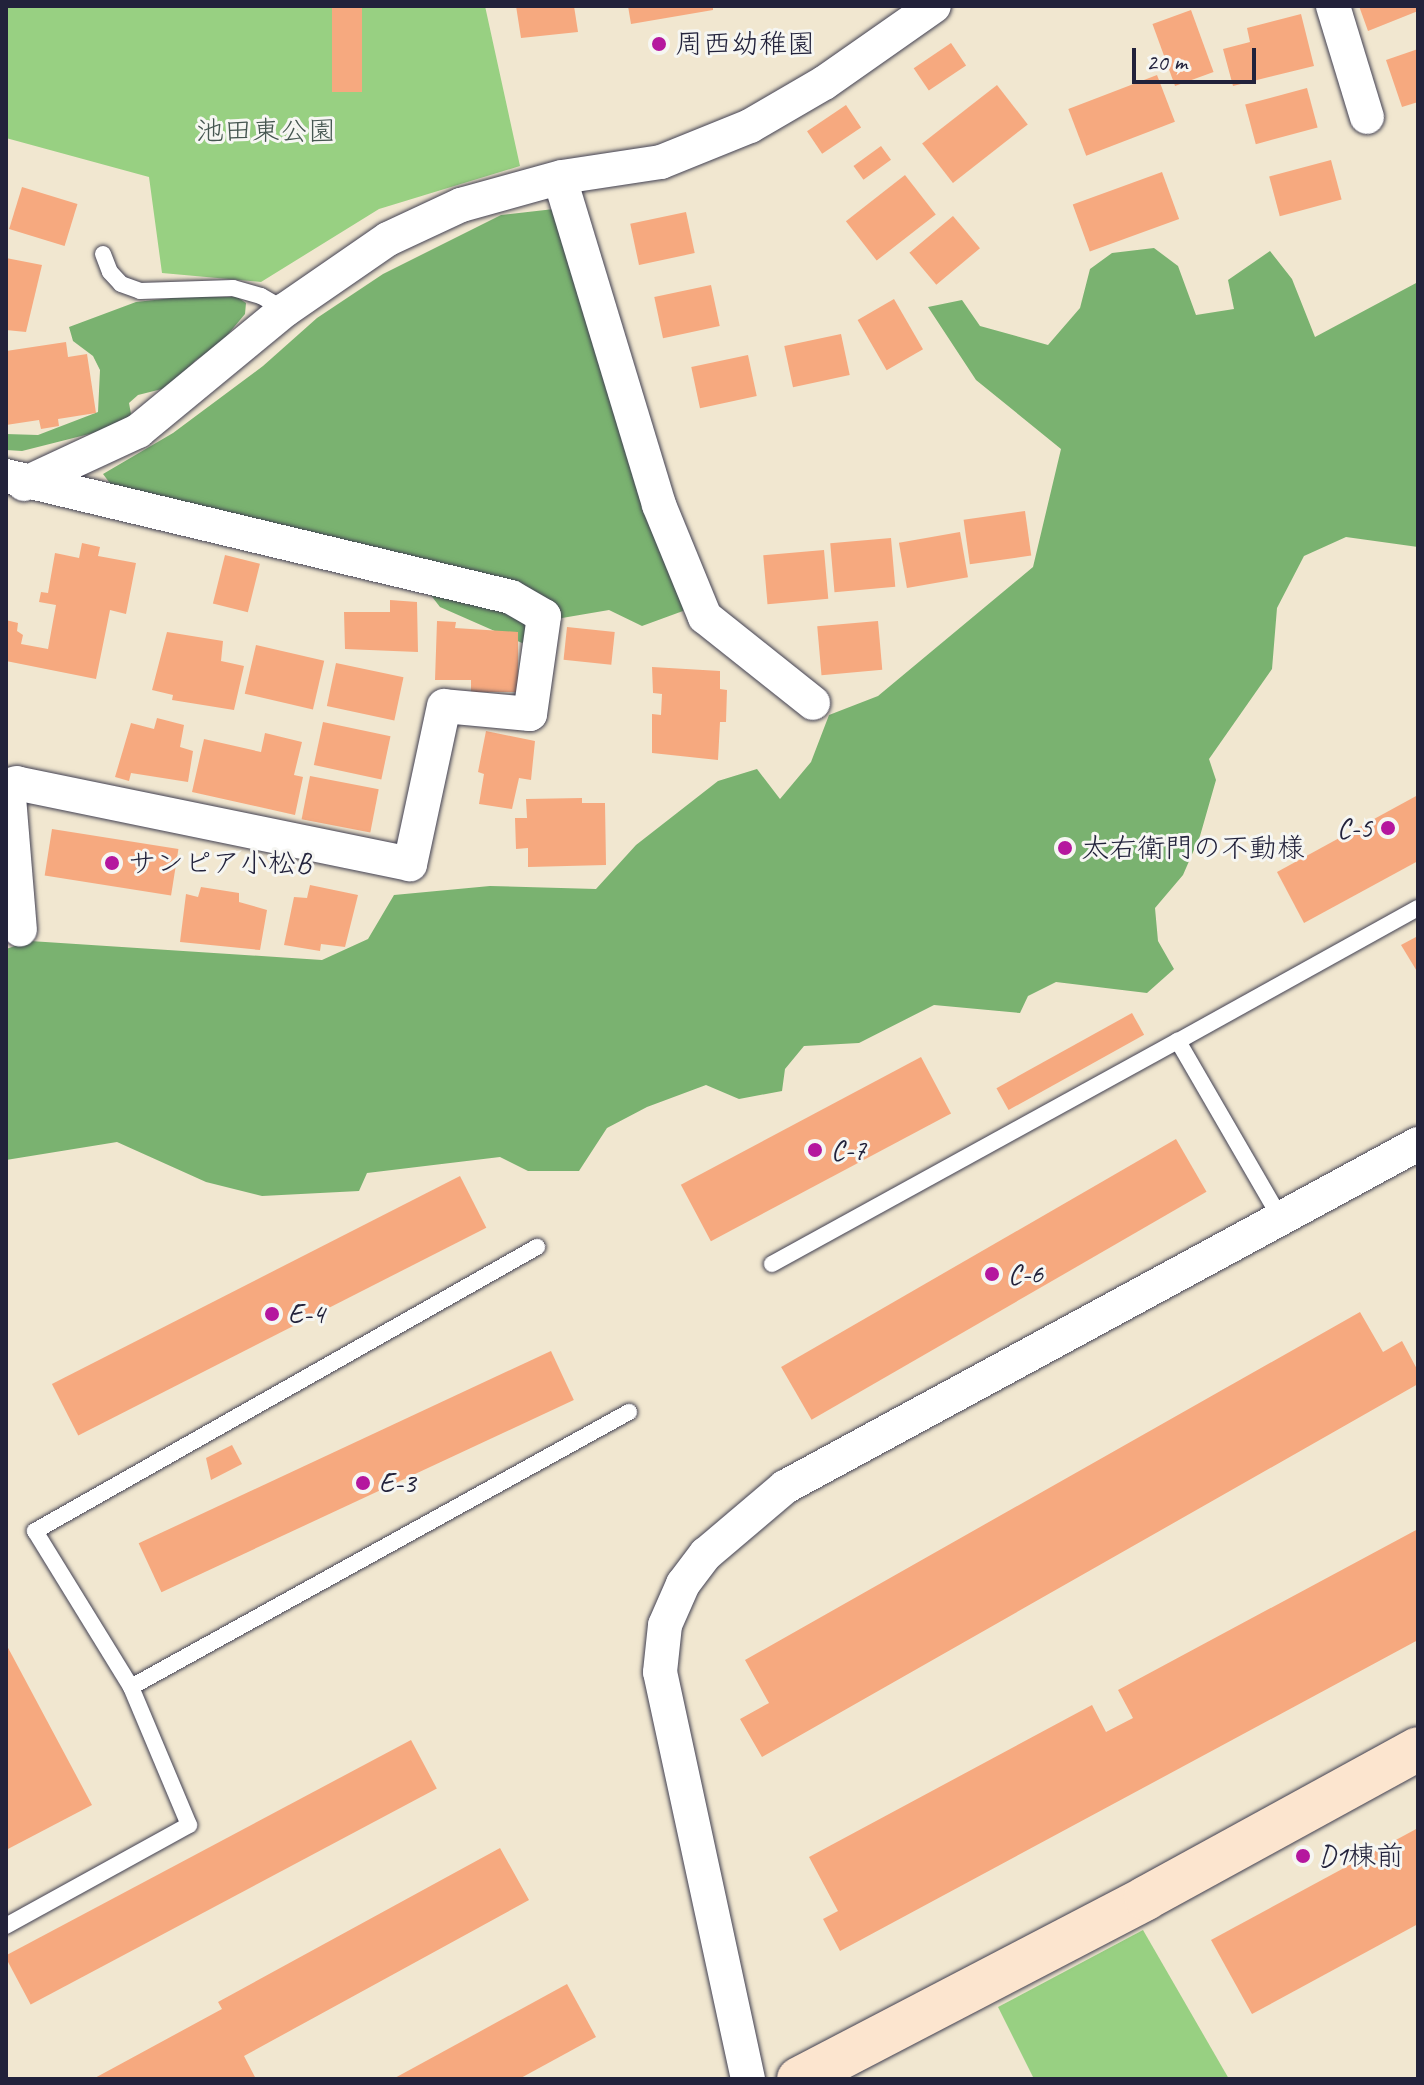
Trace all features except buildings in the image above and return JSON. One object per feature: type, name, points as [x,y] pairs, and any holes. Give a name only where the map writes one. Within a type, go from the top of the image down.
[{"type":"street","points":[[13,484],[138,431],[285,310],[388,239],[461,205],[562,177],[661,162],[750,126],[824,83],[934,6]]},
{"type":"street","points":[[1333,6],[1367,117]]},
{"type":"street","points":[[564,192],[659,505],[705,617],[813,703]]},
{"type":"street","points":[[13,484],[92,494],[416,573],[511,597],[544,616],[530,714],[444,706],[410,864],[17,783],[7,786],[20,930]]},
{"type":"street","points":[[748,2079],[660,1672],[665,1625],[683,1584],[706,1554],[785,1487],[1418,1144]]},
{"type":"street","points":[[799,2079],[1146,1898],[1418,1749]]},
{"type":"lane","points":[[103,254],[110,272],[121,284],[140,291],[233,288],[261,296],[285,310]]},
{"type":"lane","points":[[772,1264],[1418,908]]},
{"type":"lane","points":[[1178,1041],[1281,1219]]},
{"type":"lane","points":[[6,1926],[189,1825],[131,1687],[35,1531],[537,1247]]},
{"type":"lane","points":[[131,1687],[629,1412]]},
{"type":"green space","name":"池田東公園","points":[[6,6],[485,6],[520,166],[379,209],[261,282],[162,273],[149,177],[6,138]]},
{"type":"green space","points":[[554,209],[694,593],[683,611],[642,626],[609,610],[562,618],[522,643],[440,607],[402,558],[115,490],[103,474],[173,433],[263,366],[317,318],[383,274],[501,215]]},
{"type":"green space","points":[[1154,248],[1178,266],[1196,315],[1234,309],[1228,280],[1270,251],[1292,279],[1315,337],[1418,282],[1418,547],[1346,537],[1304,556],[1277,608],[1272,669],[1209,759],[1216,780],[1200,836],[1183,875],[1155,908],[1158,941],[1174,969],[1147,993],[1056,982],[1028,996],[1020,1013],[934,1005],[859,1043],[804,1046],[785,1069],[782,1091],[739,1099],[706,1085],[647,1107],[607,1128],[579,1171],[528,1171],[500,1157],[367,1173],[359,1191],[262,1196],[206,1182],[117,1142],[6,1160],[6,949],[30,941],[322,960],[368,939],[394,895],[490,886],[596,889],[636,845],[718,781],[757,769],[780,799],[811,762],[829,715],[878,696],[1033,567],[1061,449],[976,380],[928,307],[962,300],[980,326],[1048,345],[1080,308],[1090,269],[1112,253]]},
{"type":"green space","points":[[182,297],[237,297],[246,303],[245,314],[219,345],[196,360],[170,387],[138,395],[129,403],[131,414],[117,427],[22,451],[6,450],[6,434],[38,435],[98,412],[100,370],[93,356],[73,341],[69,327],[136,302]]},
{"type":"green space","points":[[1143,1930],[1229,2079],[1034,2079],[998,2007]]},
{"type":"place","name":"周西幼稚園","points":[[659,44]]},
{"type":"place","name":"C-5","points":[[1388,828]]},
{"type":"place","name":"太右衛門の不動様","points":[[1065,848]]},
{"type":"place","name":"サンピア小松B","points":[[112,863]]},
{"type":"place","name":"C-7","points":[[815,1150]]},
{"type":"place","name":"C-6","points":[[992,1274]]},
{"type":"place","name":"E-4","points":[[272,1314]]},
{"type":"place","name":"E-3","points":[[363,1483]]},
{"type":"place","name":"D1棟前","points":[[1303,1856]]}]
